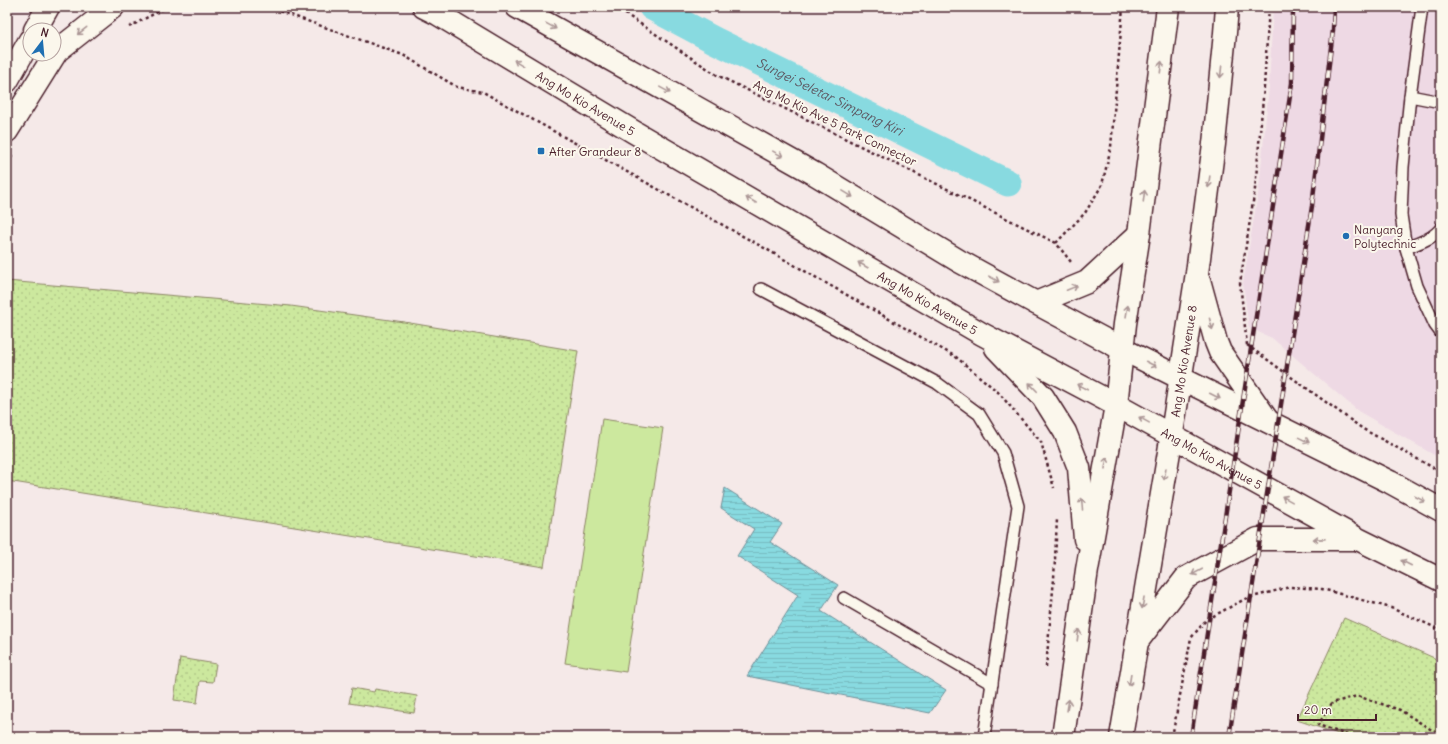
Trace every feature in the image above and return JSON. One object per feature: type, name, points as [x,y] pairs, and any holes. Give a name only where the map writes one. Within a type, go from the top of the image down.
[{"type":"main road","points":[[33,7],[34,22]]},
{"type":"main road","points":[[40,22],[48,7]]},
{"type":"main road","points":[[12,141],[57,51],[113,7]]},
{"type":"main road","name":"Ang Mo Kio Avenue 5","points":[[424,7],[445,18],[634,132],[982,334],[1116,405],[1358,538],[1441,580]]},
{"type":"main road","points":[[517,7],[815,174],[959,260],[1122,349],[1390,482],[1441,510]]},
{"type":"main road","points":[[1063,737],[1087,570],[1116,405],[1125,324],[1139,234],[1168,7]]},
{"type":"main road","name":"Ang Mo Kio Avenue 8","points":[[1121,737],[1172,436],[1197,273],[1214,144],[1227,7]]},
{"type":"main road","points":[[7,81],[22,54]]},
{"type":"main road","points":[[1036,302],[1087,282],[1139,234]]},
{"type":"main road","points":[[1197,273],[1220,352],[1269,423]]},
{"type":"main road","points":[[982,334],[1044,397],[1065,432],[1079,468],[1087,570]]},
{"type":"main road","points":[[1137,642],[1186,578],[1258,540],[1358,538]]},
{"type":"lane","points":[[1422,7],[1410,96],[1403,167],[1401,215],[1406,248],[1418,286],[1435,325],[1441,333]]},
{"type":"lane","points":[[1410,96],[1441,102]]},
{"type":"lane","points":[[1406,248],[1432,237],[1441,228]]},
{"type":"lane","points":[[761,289],[937,383],[979,414],[1003,453],[1018,506],[984,737]]},
{"type":"lane","points":[[844,598],[992,684]]},
{"type":"path","points":[[128,28],[167,7]]},
{"type":"path","points":[[268,7],[393,51]]},
{"type":"path","name":"Ang Mo Kio Ave 5 Park Connector","points":[[615,7],[717,75],[1056,243],[1085,213],[1102,185],[1111,147],[1123,7]]},
{"type":"path","points":[[1269,7],[1255,189],[1240,283],[1247,345],[1363,429],[1441,472]]},
{"type":"path","points":[[7,163],[12,141]]},
{"type":"path","points":[[1172,737],[1191,638],[1206,620],[1245,599],[1290,587],[1322,589],[1391,608],[1441,630]]},
{"type":"path","points":[[1353,737],[1318,725],[1332,703],[1357,696],[1400,710],[1435,732],[1441,734]]},
{"type":"shaded area","name":"Nanyang Polytechnic","points":[[1273,7],[1441,7],[1441,459],[1358,411],[1272,338],[1249,328],[1243,283],[1259,188],[1269,87]]},
{"type":"green space","points":[[7,281],[291,306],[404,322],[578,351],[544,567],[7,481]]},
{"type":"green space","points":[[602,419],[663,428],[626,672],[565,663]]},
{"type":"green space","points":[[1344,618],[1441,661],[1441,737],[1347,737],[1297,720]]},
{"type":"green space","points":[[180,658],[216,664],[213,682],[200,681],[197,703],[174,700]]},
{"type":"green space","points":[[352,688],[374,692],[375,689],[417,696],[414,713],[349,703]]},
{"type":"water","points":[[725,488],[782,524],[770,542],[838,585],[821,611],[946,690],[930,713],[747,676],[798,595],[737,556],[754,529],[721,508]]},
{"type":"waterway","name":"Sungei Seletar Simpang Kiri","points":[[652,7],[714,40],[1008,183]]},
{"type":"railway","points":[[1191,737],[1292,83],[1293,7]]},
{"type":"railway","points":[[1229,737],[1312,206],[1333,30],[1334,7]]},
{"type":"place","name":"After Grandeur 8","points":[[541,151]]},
{"type":"place","name":"Nanyang Polytechnic","points":[[1346,236]]}]
